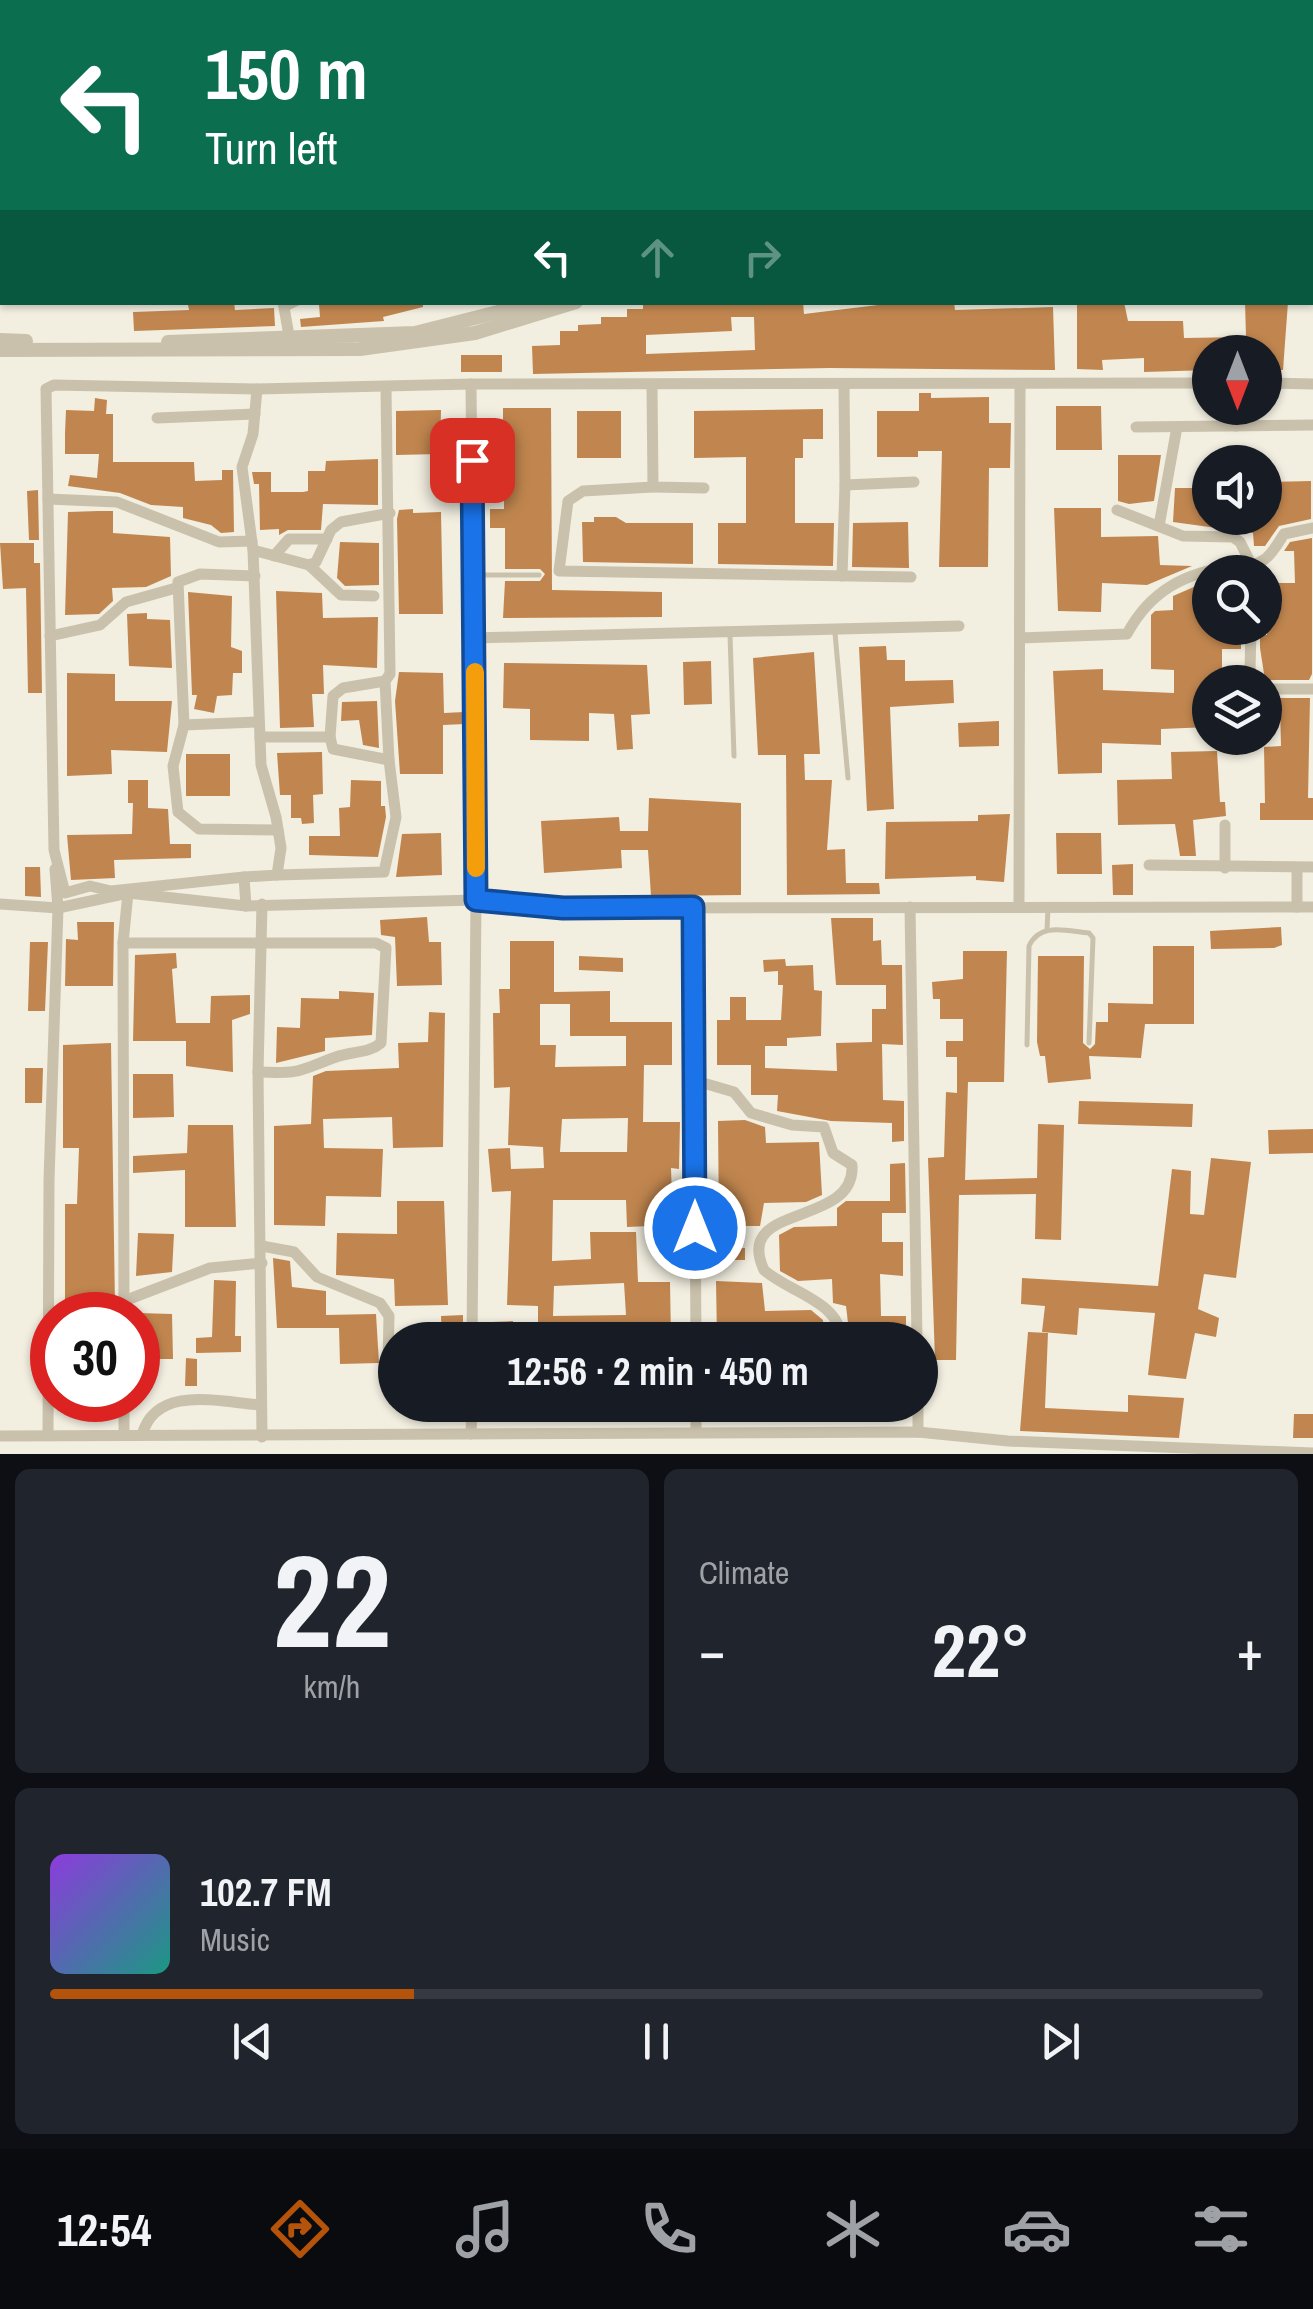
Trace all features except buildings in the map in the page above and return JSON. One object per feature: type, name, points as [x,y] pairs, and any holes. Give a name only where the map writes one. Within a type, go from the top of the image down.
[{"type":"street","points":[[472,305],[474,322]]},
{"type":"street","points":[[0,340],[290,341],[415,333],[474,322],[528,305]]},
{"type":"street","points":[[0,350],[360,349],[475,333],[566,305]]},
{"type":"street","points":[[284,306],[290,341]]},
{"type":"street","points":[[1282,383],[1313,384]]},
{"type":"street","points":[[471,384],[476,900],[472,1322]]},
{"type":"street","points":[[48,1434],[49,1180],[58,908],[46,389],[54,385],[386,389],[471,384],[1192,384]]},
{"type":"street","points":[[1019,905],[1020,384]]},
{"type":"street","points":[[842,576],[844,386]]},
{"type":"street","points":[[652,387],[653,487]]},
{"type":"street","points":[[256,389],[254,434],[242,467],[255,576],[261,766],[278,830],[277,875]]},
{"type":"street","points":[[55,852],[65,894],[90,886],[111,890],[244,877],[384,872],[396,817],[385,681],[392,666],[386,389]]},
{"type":"street","points":[[157,418],[255,414]]},
{"type":"street","points":[[1136,427],[1313,425]]},
{"type":"street","points":[[1159,526],[1176,427]]},
{"type":"street","points":[[845,485],[914,482]]},
{"type":"street","points":[[704,488],[583,491],[568,501],[559,572],[910,577]]},
{"type":"street","points":[[48,499],[117,502],[218,542],[252,545],[274,556],[309,564],[316,562],[341,522],[390,513]]},
{"type":"street","points":[[1117,510],[1183,536],[1234,537],[1244,555]]},
{"type":"street","points":[[1269,555],[1284,534],[1313,528]]},
{"type":"street","points":[[274,556],[289,540],[327,540]]},
{"type":"street","points":[[309,564],[337,593],[374,596]]},
{"type":"street","points":[[50,636],[100,625],[126,602],[176,588],[186,575],[255,576]]},
{"type":"street","points":[[1020,638],[1127,634],[1150,598],[1192,577]]},
{"type":"street","points":[[176,588],[184,725],[173,766],[178,812],[200,829],[278,830]]},
{"type":"street","points":[[474,638],[958,626]]},
{"type":"street","points":[[385,681],[343,688],[333,696],[330,738],[333,749],[390,760]]},
{"type":"street","points":[[1282,689],[1313,690]]},
{"type":"street","points":[[184,725],[260,722]]},
{"type":"street","points":[[260,737],[330,738]]},
{"type":"street","points":[[1225,826],[1225,868]]},
{"type":"street","points":[[1149,865],[1313,867]]},
{"type":"street","points":[[1297,868],[1297,907]]},
{"type":"street","points":[[244,877],[246,906]]},
{"type":"street","points":[[124,1292],[123,942],[128,893]]},
{"type":"street","points":[[0,904],[58,908],[128,893],[246,906],[476,900],[563,908],[1313,907]]},
{"type":"street","points":[[262,904],[258,1072],[262,1437]]},
{"type":"street","points":[[910,906],[917,1322]]},
{"type":"street","points":[[693,907],[696,1322]]},
{"type":"street","points":[[123,942],[376,943],[386,948],[382,1042],[373,1050],[334,1058],[299,1074],[258,1072]]},
{"type":"street","points":[[694,1080],[734,1092],[751,1114],[792,1125],[824,1126],[834,1154],[852,1165],[848,1182],[818,1212],[782,1219],[763,1233],[758,1246],[764,1270],[828,1310],[837,1322]]},
{"type":"street","points":[[262,1246],[294,1252],[317,1277],[380,1303],[388,1322]]},
{"type":"street","points":[[147,1292],[210,1268],[262,1263]]},
{"type":"street","points":[[142,1434],[147,1418],[165,1404],[180,1400],[261,1404]]},
{"type":"street","points":[[124,1422],[124,1433]]},
{"type":"street","points":[[471,1422],[471,1434]]},
{"type":"street","points":[[696,1422],[696,1432]]},
{"type":"street","points":[[918,1422],[918,1432]]},
{"type":"street","points":[[0,1436],[918,1432],[1028,1442],[1313,1453]]},
{"type":"lane","points":[[473,575],[539,575]]},
{"type":"lane","points":[[835,630],[848,778]]},
{"type":"lane","points":[[730,632],[734,756]]},
{"type":"lane","points":[[1047,930],[1048,906]]},
{"type":"lane","points":[[1026,1045],[1030,946],[1036,934],[1047,930],[1093,938],[1089,1043]]},
{"type":"slow traffic","points":[[475,672],[476,868]]},
{"type":"route","points":[[472,460],[476,900],[563,908],[693,907],[695,1228]]}]
